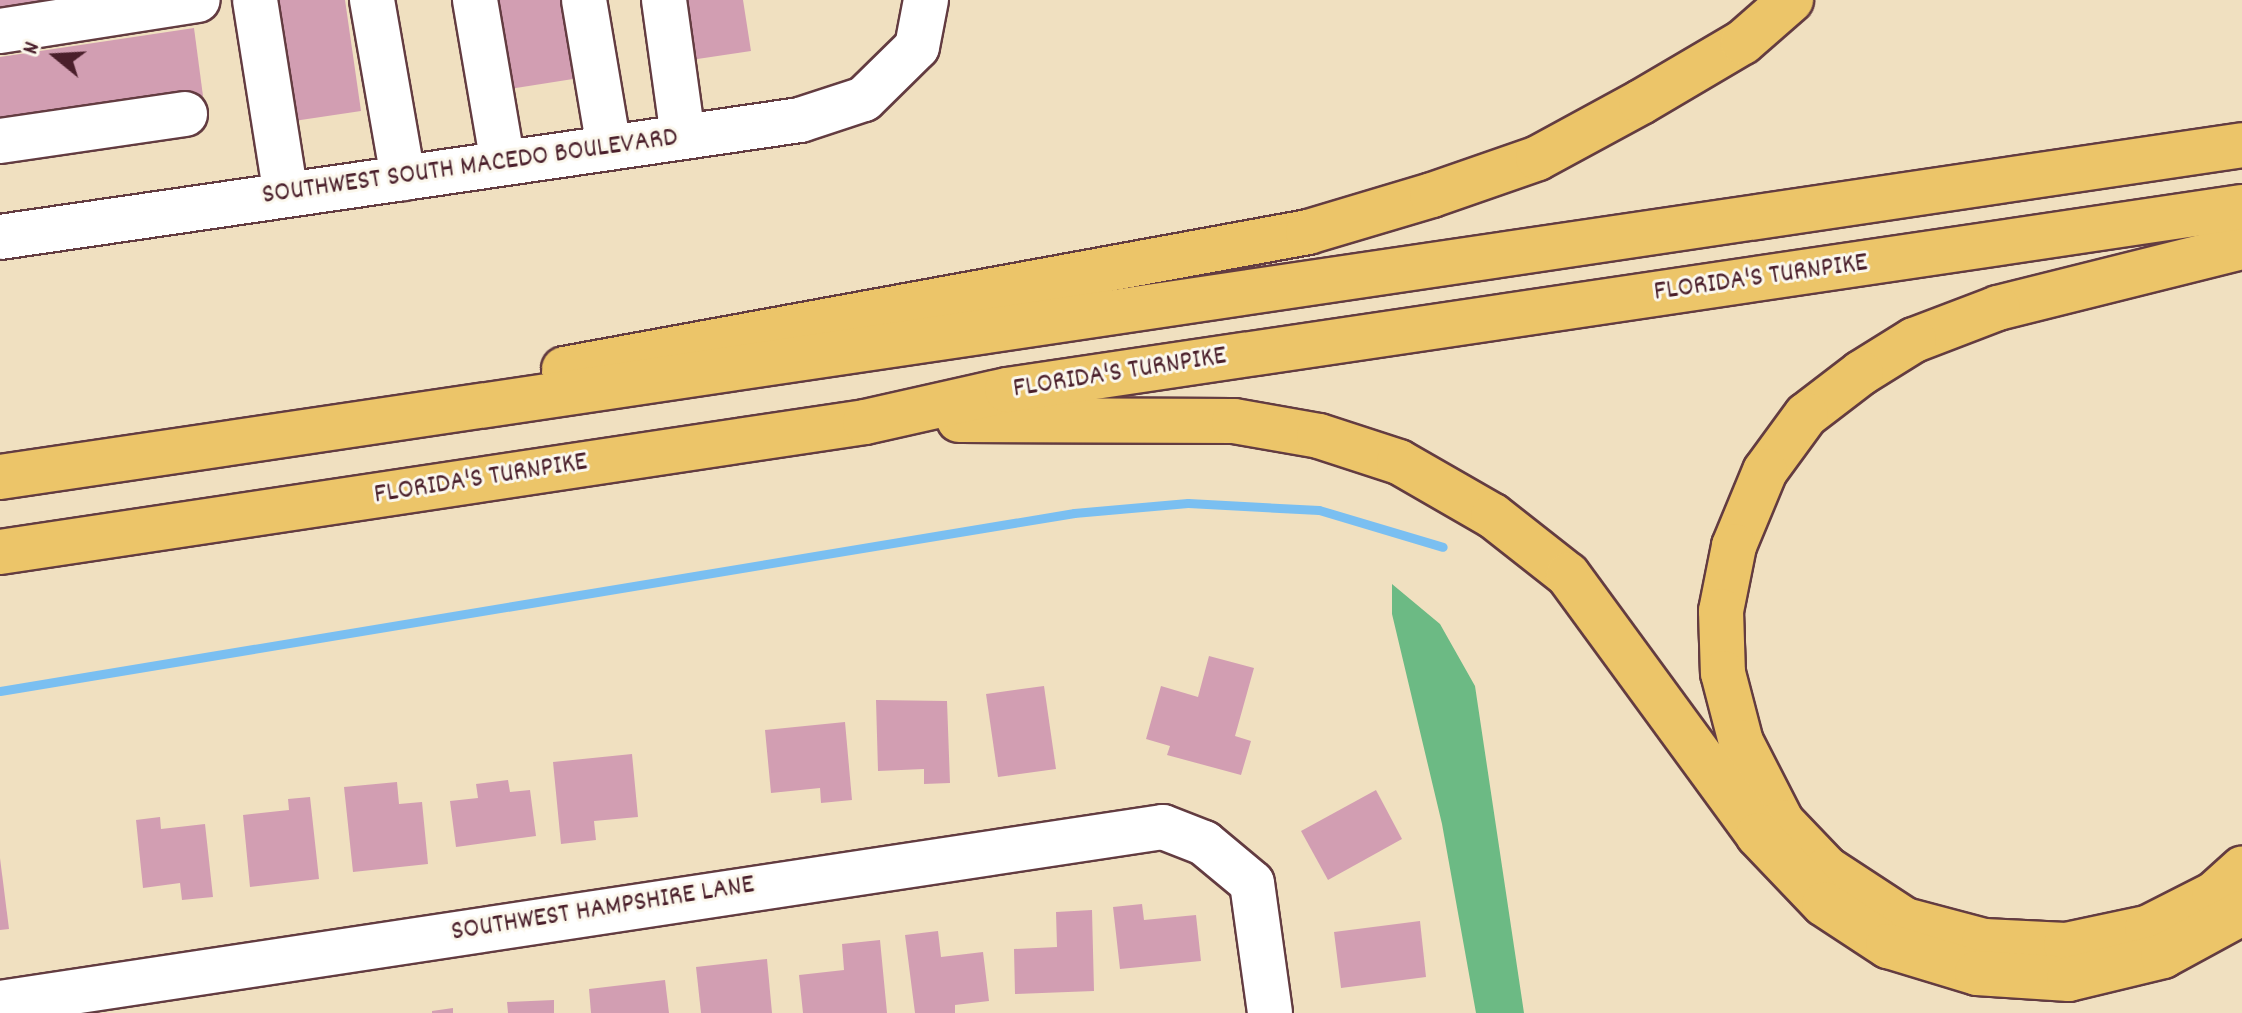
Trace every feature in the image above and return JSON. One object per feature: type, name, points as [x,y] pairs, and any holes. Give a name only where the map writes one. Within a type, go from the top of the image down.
[{"type":"highway","points":[[371,421],[555,371],[1335,224],[1538,158],[1743,42],[1791,0]]},
{"type":"highway","name":"FLORIDA'S TURNPIKE","points":[[0,477],[371,421],[597,393],[2242,145]]},
{"type":"highway","name":"FLORIDA'S TURNPIKE","points":[[0,552],[865,422],[1007,390],[2242,207]]},
{"type":"highway","points":[[2242,247],[1998,308],[1914,340],[1861,373],[1806,415],[1765,471],[1734,546],[1721,611],[1723,673],[1741,742],[1782,822],[1827,869],[1905,920],[1984,941],[2066,945],[2147,928],[2214,894],[2242,869]]},
{"type":"highway","points":[[865,422],[1234,421],[1319,436],[1399,462],[1493,516],[1568,575],[1758,835],[1824,904],[1888,946],[1977,973],[2069,979],[2163,956],[2242,913]]},
{"type":"street","points":[[0,31],[198,0]]},
{"type":"street","points":[[255,0],[286,195]]},
{"type":"street","points":[[372,0],[403,178]]},
{"type":"street","points":[[475,0],[503,163]]},
{"type":"street","points":[[584,0],[609,148]]},
{"type":"street","points":[[664,0],[683,137]]},
{"type":"street","name":"SOUTHWEST SOUTH MACEDO BOULEVARD","points":[[0,237],[800,120],[864,99],[917,47],[926,0]]},
{"type":"street","points":[[0,141],[185,114]]},
{"type":"street","name":"SOUTHWEST HAMPSHIRE LANE","points":[[0,1003],[1163,827],[1204,843],[1252,883],[1270,1013]]},
{"type":"green space","points":[[1392,584],[1440,624],[1475,686],[1524,1013],[1476,1013],[1442,824],[1392,614]]},
{"type":"building","points":[[0,0],[48,0],[48,2],[0,9]]},
{"type":"building","points":[[276,0],[345,0],[361,111],[294,121]]},
{"type":"building","points":[[491,0],[561,0],[573,79],[504,90]]},
{"type":"building","points":[[674,0],[743,0],[751,51],[684,61]]},
{"type":"building","points":[[194,28],[203,96],[0,127],[0,57]]},
{"type":"building","points":[[1209,656],[1254,668],[1235,736],[1251,741],[1241,775],[1167,755],[1170,746],[1146,739],[1161,686],[1198,697]]},
{"type":"building","points":[[1044,686],[1056,769],[998,777],[986,694]]},
{"type":"building","points":[[876,700],[947,701],[950,783],[924,784],[924,769],[878,771]]},
{"type":"building","points":[[845,722],[852,800],[821,803],[820,788],[771,793],[765,730]]},
{"type":"building","points":[[632,754],[638,817],[594,821],[596,840],[561,844],[553,762]]},
{"type":"building","points":[[508,780],[510,792],[530,790],[536,836],[456,847],[450,801],[478,798],[476,784]]},
{"type":"building","points":[[397,782],[399,804],[422,802],[428,864],[353,872],[344,787]]},
{"type":"building","points":[[1376,790],[1402,839],[1328,880],[1301,831]]},
{"type":"building","points":[[310,797],[319,879],[250,887],[243,815],[289,810],[288,799]]},
{"type":"building","points":[[160,817],[161,829],[205,824],[213,897],[182,900],[180,883],[143,888],[136,820]]},
{"type":"building","points":[[0,858],[9,929],[0,930]]},
{"type":"building","points":[[1142,904],[1144,920],[1196,915],[1201,961],[1120,969],[1113,907]]},
{"type":"building","points":[[1092,910],[1094,991],[1015,994],[1014,949],[1057,947],[1056,912]]},
{"type":"building","points":[[1420,921],[1426,977],[1341,988],[1334,932]]},
{"type":"building","points":[[938,931],[941,957],[983,952],[989,1001],[955,1005],[955,1013],[915,1013],[905,935]]},
{"type":"building","points":[[880,940],[887,1013],[803,1013],[799,975],[844,970],[842,944]]},
{"type":"building","points":[[767,959],[772,1013],[701,1013],[696,967]]},
{"type":"building","points":[[665,980],[669,1013],[591,1013],[589,989]]},
{"type":"building","points":[[554,1000],[554,1013],[508,1013],[507,1002]]},
{"type":"building","points":[[453,1008],[453,1013],[432,1013],[432,1011]]},
{"type":"waterway","points":[[0,691],[1074,513],[1188,503],[1319,510],[1443,547]]}]
